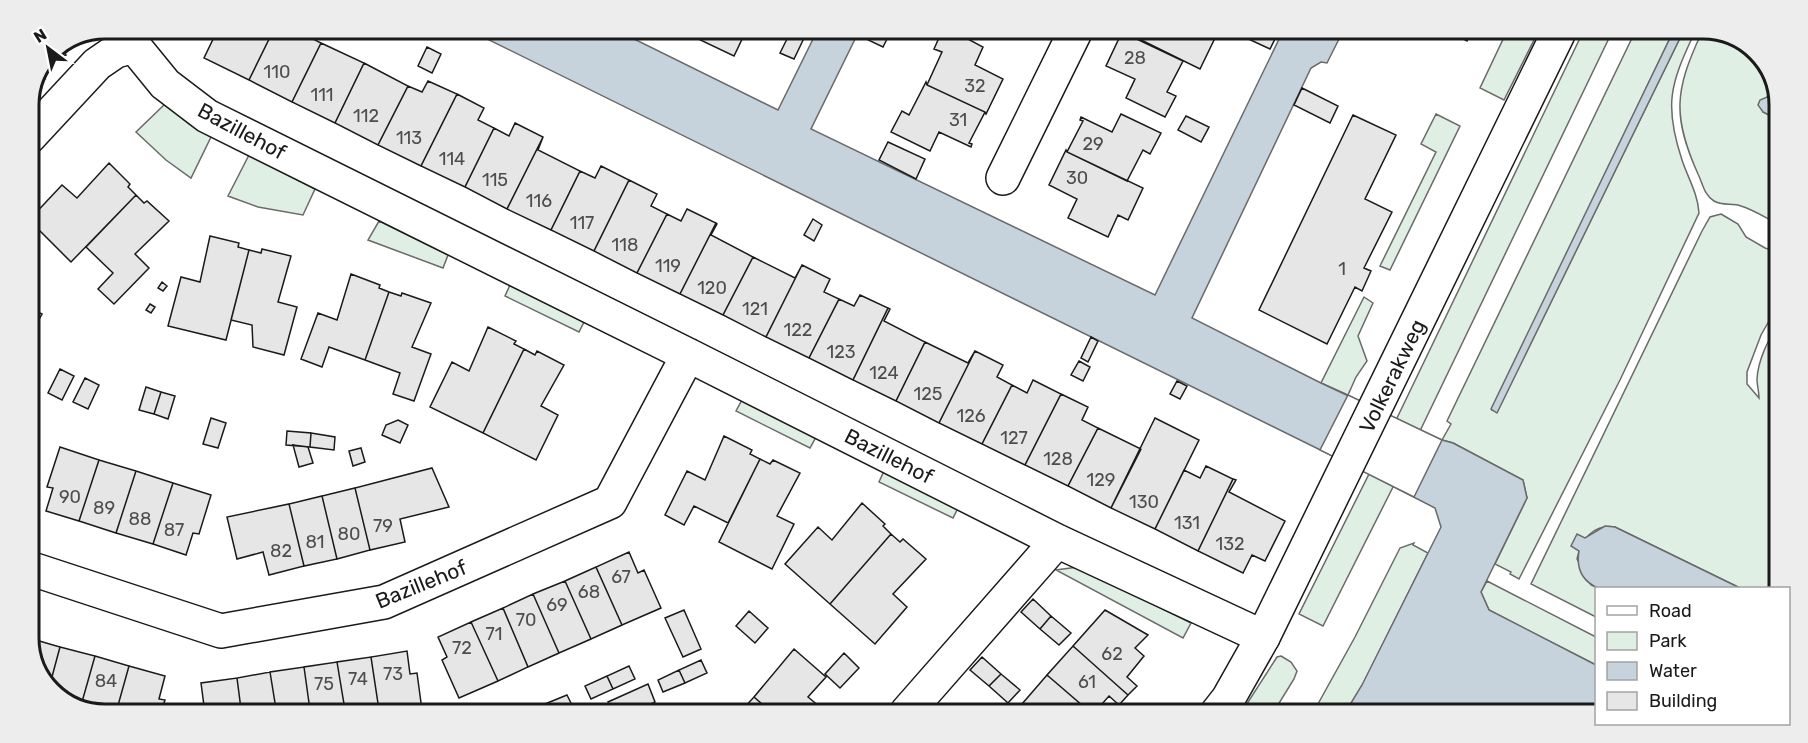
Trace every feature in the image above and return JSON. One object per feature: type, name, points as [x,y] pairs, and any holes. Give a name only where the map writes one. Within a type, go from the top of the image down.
[{"type":"street","points":[[39,126],[97,64],[130,39]]},
{"type":"street","name":"Bazillehof","points":[[132,39],[165,84],[207,116],[1057,541],[1263,637]]},
{"type":"street","points":[[1003,178],[1071,39]]},
{"type":"street","name":"Volkerakweg","points":[[1224,704],[1263,637],[1556,39]]},
{"type":"street","name":"Bazillehof","points":[[39,571],[221,631],[384,602],[610,502],[688,355]]},
{"type":"street","points":[[914,704],[1057,541]]},
{"type":"green space","points":[[1503,39],[1534,39],[1504,100],[1480,88]]},
{"type":"green space","points":[[1580,39],[1609,39],[1393,487],[1323,626],[1299,614],[1397,418]]},
{"type":"green space","points":[[1632,39],[1670,39],[1492,410],[1497,412],[1680,39],[1692,39],[1679,67],[1672,96],[1672,110],[1676,141],[1697,199],[1699,213],[1620,380],[1519,579],[1495,564],[1527,498],[1523,480],[1453,443],[1442,440],[1451,424],[1447,421]]},
{"type":"green space","points":[[1699,39],[1724,43],[1750,58],[1764,80],[1769,98],[1763,112],[1769,115],[1769,219],[1738,205],[1714,201],[1704,189],[1684,136],[1681,119],[1682,88]]},
{"type":"green space","points":[[165,104],[188,123],[211,137],[191,178],[166,160],[136,132]]},
{"type":"green space","points":[[1436,114],[1460,126],[1390,270],[1380,266],[1436,152],[1421,144]]},
{"type":"green space","points":[[249,155],[315,189],[303,215],[258,207],[228,196]]},
{"type":"green space","points":[[1721,214],[1738,224],[1746,237],[1769,249],[1769,321],[1761,335],[1747,372],[1747,384],[1759,398],[1757,379],[1759,365],[1769,340],[1769,587],[1738,587],[1615,527],[1601,528],[1585,539],[1577,559],[1591,585],[1596,587],[1595,616],[1531,584],[1710,217]]},
{"type":"green space","points":[[379,221],[448,255],[443,268],[368,240]]},
{"type":"green space","points":[[510,285],[584,322],[579,332],[505,296]]},
{"type":"green space","points":[[1364,297],[1373,303],[1358,336],[1367,361],[1348,395],[1321,383]]},
{"type":"green space","points":[[742,400],[816,437],[810,448],[736,411]]},
{"type":"green space","points":[[884,471],[958,508],[953,518],[879,482]]},
{"type":"green space","points":[[1414,543],[1413,545],[1428,553],[1362,686],[1351,704],[1318,704],[1355,637],[1400,548]]},
{"type":"green space","points":[[1078,567],[1191,623],[1183,638],[1056,570]]},
{"type":"green space","points":[[1487,581],[1595,636],[1595,664],[1489,610],[1481,592]]},
{"type":"green space","points":[[1281,656],[1291,662],[1297,671],[1279,704],[1247,704],[1277,657]]},
{"type":"water","points":[[487,39],[634,39],[778,110],[813,39],[855,39],[811,129],[1155,295],[1279,39],[1339,39],[1327,63],[1321,62],[1311,68],[1192,318],[1321,383],[1442,440],[1453,443],[1523,480],[1527,498],[1481,592],[1489,610],[1595,664],[1595,704],[1350,704],[1441,527],[1435,508]]},
{"type":"water","points":[[1670,39],[1680,39],[1497,413],[1491,409]]},
{"type":"water","points":[[1769,98],[1769,115],[1763,112],[1758,105],[1760,100]]},
{"type":"water","points":[[1605,526],[1615,527],[1738,587],[1596,587],[1584,578],[1578,563],[1579,551],[1571,546],[1577,534],[1585,538]]},
{"type":"pier","points":[[1348,395],[1442,440],[1414,497],[1320,450]]},
{"type":"building","points":[[213,39],[269,39],[249,80],[204,58]]},
{"type":"building","points":[[269,39],[313,39],[321,43],[292,102],[249,80]]},
{"type":"building","points":[[698,39],[742,39],[734,56]]},
{"type":"building","points":[[787,39],[804,39],[794,59],[780,53]]},
{"type":"building","points":[[866,39],[887,39],[883,47]]},
{"type":"building","points":[[938,39],[968,39],[983,47],[975,65],[1003,79],[986,114],[927,85],[942,52],[934,49]]},
{"type":"building","points":[[1119,39],[1137,39],[1183,61],[1167,92],[1176,96],[1165,117],[1126,98],[1135,79],[1106,66]]},
{"type":"building","points":[[1139,39],[1215,39],[1200,69]]},
{"type":"building","points":[[1248,39],[1275,39],[1270,49]]},
{"type":"building","points":[[321,43],[364,63],[335,123],[292,102]]},
{"type":"building","points":[[427,47],[441,54],[432,73],[418,66]]},
{"type":"building","points":[[364,63],[408,86],[378,145],[335,123]]},
{"type":"building","points":[[428,81],[457,94],[421,166],[378,145],[408,86],[422,92]]},
{"type":"building","points":[[926,82],[927,85],[985,112],[969,143],[972,144],[971,147],[939,132],[930,151],[891,132],[902,111],[909,115]]},
{"type":"building","points":[[1302,88],[1338,106],[1330,123],[1294,105]]},
{"type":"building","points":[[457,94],[484,108],[478,120],[494,128],[465,187],[421,166]]},
{"type":"building","points":[[1121,114],[1161,133],[1150,154],[1143,150],[1127,181],[1067,152],[1083,121],[1080,120],[1081,117],[1112,132]]},
{"type":"building","points":[[1353,115],[1396,135],[1365,199],[1392,212],[1364,268],[1371,271],[1362,291],[1355,287],[1327,344],[1259,310]]},
{"type":"building","points":[[1186,116],[1209,127],[1201,142],[1178,130]]},
{"type":"building","points":[[515,123],[543,137],[507,209],[465,187],[494,128],[509,136]]},
{"type":"building","points":[[543,137],[538,150],[580,171],[551,230],[507,209]]},
{"type":"building","points":[[888,142],[925,159],[916,179],[879,160]]},
{"type":"building","points":[[1066,150],[1143,188],[1128,220],[1118,215],[1108,237],[1068,218],[1077,199],[1049,185]]},
{"type":"building","points":[[109,163],[130,184],[128,187],[136,195],[71,262],[39,230],[39,209],[62,185],[77,198]]},
{"type":"building","points":[[601,166],[629,180],[594,251],[551,230],[580,171],[595,178]]},
{"type":"building","points":[[629,180],[657,194],[651,206],[667,214],[637,273],[594,251]]},
{"type":"building","points":[[136,195],[144,203],[147,201],[169,221],[135,254],[149,268],[114,304],[98,289],[113,273],[86,247]]},
{"type":"building","points":[[687,209],[716,223],[680,294],[637,273],[667,214],[681,221]]},
{"type":"building","points":[[813,219],[822,225],[814,241],[804,235]]},
{"type":"building","points":[[716,223],[711,235],[753,257],[723,315],[680,294]]},
{"type":"building","points":[[210,236],[239,243],[238,247],[249,250],[226,340],[168,326],[181,277],[200,282]]},
{"type":"building","points":[[262,249],[291,256],[278,302],[297,307],[284,355],[253,347],[252,325],[231,320],[249,250],[261,253]]},
{"type":"building","points":[[753,257],[795,278],[802,265],[766,337],[723,315]]},
{"type":"building","points":[[802,265],[830,279],[824,292],[839,299],[809,358],[766,337]]},
{"type":"building","points":[[351,274],[380,285],[379,288],[389,292],[365,360],[329,347],[322,367],[301,359],[318,313],[337,320]]},
{"type":"building","points":[[162,282],[167,286],[163,291],[158,288]]},
{"type":"building","points":[[389,292],[401,296],[402,293],[431,303],[412,347],[431,354],[414,401],[393,394],[400,373],[365,360]]},
{"type":"building","points":[[860,295],[888,308],[853,380],[809,358],[839,299],[854,306]]},
{"type":"building","points":[[150,304],[155,307],[151,313],[146,310]]},
{"type":"building","points":[[888,308],[890,309],[884,321],[925,342],[896,401],[853,380]]},
{"type":"building","points":[[488,327],[516,341],[514,344],[524,349],[483,433],[430,407],[452,362],[469,371]]},
{"type":"building","points":[[1091,337],[1098,341],[1088,362],[1081,358]]},
{"type":"building","points":[[925,342],[968,363],[975,351],[939,423],[896,401]]},
{"type":"building","points":[[524,349],[535,355],[537,351],[564,365],[541,406],[558,415],[536,460],[483,433]]},
{"type":"building","points":[[975,351],[1003,365],[997,377],[1012,385],[982,444],[939,423]]},
{"type":"building","points":[[1079,361],[1090,367],[1083,381],[1071,375]]},
{"type":"building","points":[[60,369],[74,376],[62,400],[48,393]]},
{"type":"building","points":[[85,378],[99,385],[88,409],[73,402]]},
{"type":"building","points":[[1033,380],[1061,394],[1025,465],[982,444],[1012,385],[1027,393]]},
{"type":"building","points":[[1177,381],[1187,386],[1180,399],[1170,394]]},
{"type":"building","points":[[146,387],[161,392],[154,414],[139,410]]},
{"type":"building","points":[[161,392],[175,396],[168,419],[154,414]]},
{"type":"building","points":[[1061,394],[1088,407],[1082,420],[1098,428],[1068,486],[1025,465]]},
{"type":"building","points":[[211,418],[226,423],[218,448],[203,444]]},
{"type":"building","points":[[1155,418],[1199,440],[1155,529],[1111,508]]},
{"type":"building","points":[[398,420],[408,425],[400,443],[382,435],[386,425]]},
{"type":"building","points":[[1098,428],[1141,449],[1111,508],[1068,486]]},
{"type":"building","points":[[287,431],[311,433],[310,447],[286,445]]},
{"type":"building","points":[[311,433],[335,437],[334,450],[310,447]]},
{"type":"building","points":[[724,436],[752,450],[750,454],[760,459],[728,523],[694,506],[684,525],[665,515],[687,471],[705,480]]},
{"type":"building","points":[[293,445],[308,447],[313,463],[299,467]]},
{"type":"building","points":[[60,447],[99,460],[79,521],[46,511],[53,488],[47,487]]},
{"type":"building","points":[[361,448],[365,462],[353,466],[349,451]]},
{"type":"building","points":[[760,459],[770,464],[773,460],[800,473],[777,516],[794,524],[772,569],[719,542]]},
{"type":"building","points":[[99,460],[136,471],[116,533],[79,521]]},
{"type":"building","points":[[1206,466],[1233,479],[1198,551],[1155,529],[1184,470],[1200,478]]},
{"type":"building","points":[[432,468],[449,507],[400,519],[405,542],[370,550],[355,488]]},
{"type":"building","points":[[136,471],[173,483],[153,544],[116,533]]},
{"type":"building","points":[[1233,479],[1236,480],[1229,492],[1285,521],[1265,561],[1252,555],[1243,573],[1198,551]]},
{"type":"building","points":[[173,483],[211,495],[199,534],[193,533],[186,555],[153,544]]},
{"type":"building","points":[[355,488],[370,550],[337,559],[322,496]]},
{"type":"building","points":[[322,496],[337,559],[304,566],[289,504]]},
{"type":"building","points":[[862,503],[885,524],[883,526],[891,534],[830,604],[785,564],[818,527],[832,540]]},
{"type":"building","points":[[289,504],[304,566],[269,575],[263,552],[237,559],[227,517]]},
{"type":"building","points":[[891,534],[900,542],[903,539],[926,559],[893,594],[907,607],[875,644],[830,604]]},
{"type":"building","points":[[629,552],[638,573],[644,570],[661,608],[622,625],[596,567]]},
{"type":"building","points":[[596,567],[622,625],[591,639],[565,581]]},
{"type":"building","points":[[565,581],[591,639],[559,653],[533,594]]},
{"type":"building","points":[[533,594],[559,653],[528,667],[503,608]]},
{"type":"building","points":[[1033,599],[1051,616],[1040,629],[1021,612]]},
{"type":"building","points":[[503,608],[528,667],[498,681],[471,622]]},
{"type":"building","points":[[684,610],[701,649],[683,657],[665,618]]},
{"type":"building","points":[[1105,610],[1148,635],[1135,648],[1144,656],[1127,677],[1137,686],[1128,695],[1073,646]]},
{"type":"building","points":[[749,611],[768,628],[755,643],[736,626]]},
{"type":"building","points":[[1051,616],[1071,633],[1059,645],[1040,629]]},
{"type":"building","points":[[471,622],[498,681],[459,698],[442,660],[447,657],[438,637]]},
{"type":"building","points":[[39,641],[60,647],[52,677],[44,663]]},
{"type":"building","points":[[1073,646],[1128,695],[1120,704],[1109,696],[1102,704],[1081,704],[1047,675]]},
{"type":"building","points":[[60,647],[95,656],[83,700],[69,693],[52,677]]},
{"type":"building","points":[[794,649],[826,677],[808,697],[816,704],[762,704],[754,697]]},
{"type":"building","points":[[407,651],[410,674],[417,673],[421,704],[378,704],[371,657]]},
{"type":"building","points":[[844,653],[859,668],[840,688],[825,674]]},
{"type":"building","points":[[95,656],[129,666],[118,704],[83,700]]},
{"type":"building","points":[[371,657],[378,704],[344,704],[337,662]]},
{"type":"building","points":[[982,657],[1001,674],[989,686],[970,670]]},
{"type":"building","points":[[701,660],[707,673],[685,683],[679,670]]},
{"type":"building","points":[[337,662],[344,704],[309,704],[304,667]]},
{"type":"building","points":[[129,666],[165,676],[159,699],[165,700],[164,704],[118,704]]},
{"type":"building","points":[[629,666],[635,679],[613,689],[607,676]]},
{"type":"building","points":[[304,667],[309,704],[275,704],[270,672]]},
{"type":"building","points":[[679,670],[685,683],[663,692],[658,680]]},
{"type":"building","points":[[270,672],[275,704],[240,704],[237,678]]},
{"type":"building","points":[[1001,674],[1020,690],[1008,703],[989,686]]},
{"type":"building","points":[[1047,675],[1081,704],[1022,704]]},
{"type":"building","points":[[607,676],[613,689],[591,699],[585,686]]},
{"type":"building","points":[[237,678],[240,704],[204,704],[201,683]]},
{"type":"building","points":[[648,684],[655,702],[651,704],[609,704],[608,702]]},
{"type":"building","points":[[567,695],[572,704],[545,704]]},
{"type":"building","points":[[754,697],[762,704],[748,704]]}]
